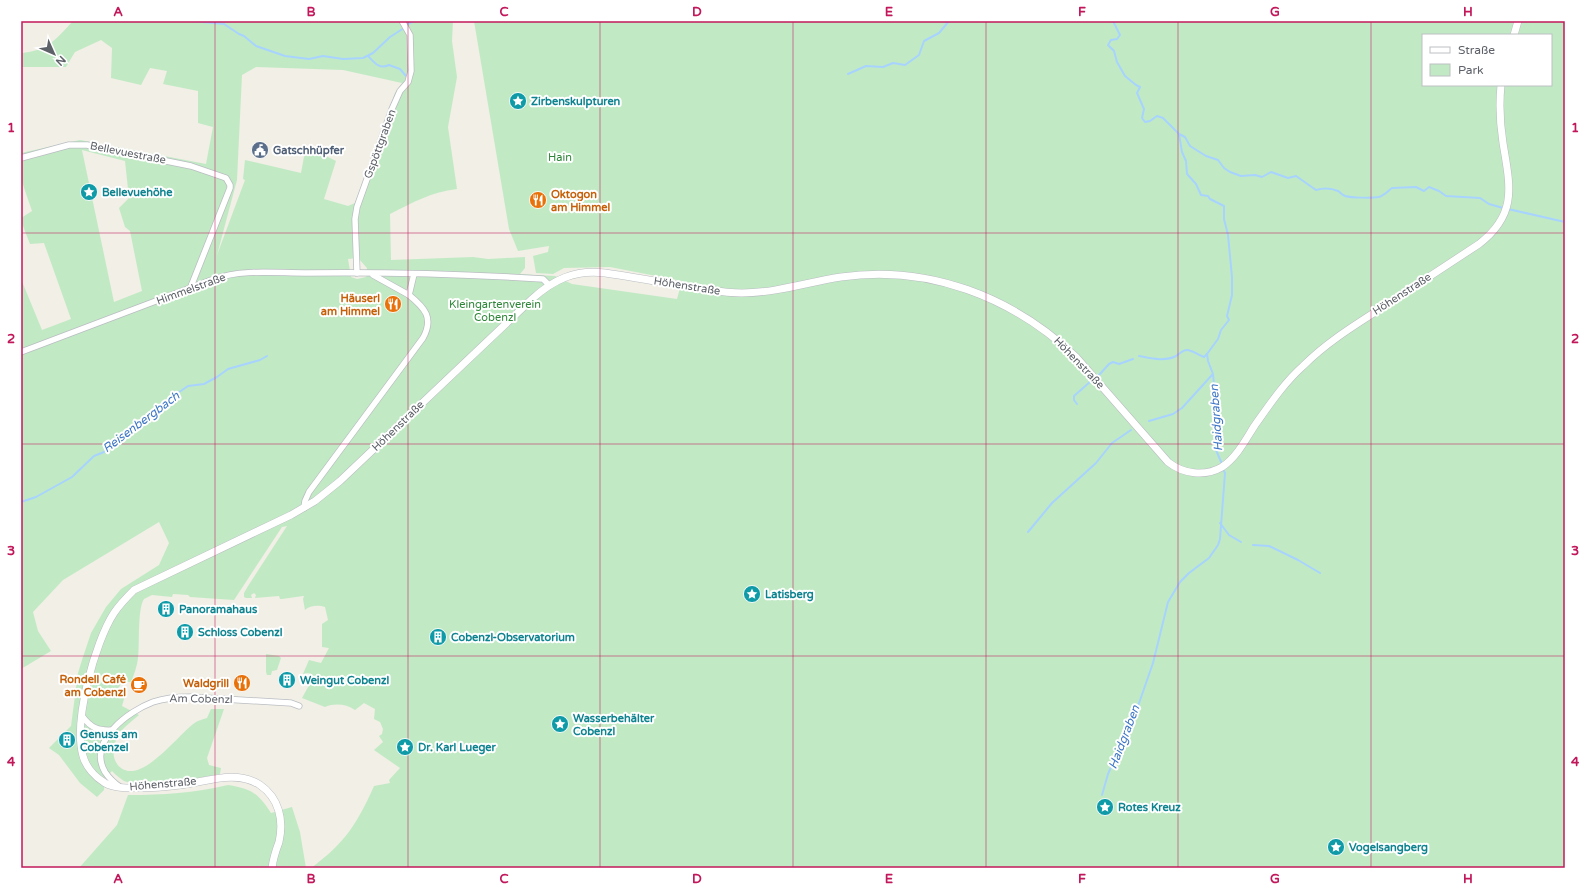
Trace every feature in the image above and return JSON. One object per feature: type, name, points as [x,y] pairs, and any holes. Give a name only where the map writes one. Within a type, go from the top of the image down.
[{"type":"street","name":"Gspöttgraben","points":[[357,273],[355,218],[357,207],[392,109],[400,91],[408,82],[411,72],[410,35],[402,21]]},
{"type":"street","points":[[1514,34],[1518,21]]},
{"type":"street","name":"Höhenstraße","points":[[272,868],[281,829],[280,817],[278,809],[272,798],[264,788],[254,782],[236,777],[173,786],[120,788],[106,784],[93,774],[87,765],[82,749],[82,716],[90,674],[98,649],[113,614],[126,597],[141,587],[304,508],[334,486],[510,319],[549,285],[570,275],[589,272],[605,273],[721,292],[742,293],[776,290],[826,279],[862,274],[905,275],[954,285],[997,301],[1033,322],[1062,344],[1080,361],[1168,462],[1177,468],[1188,472],[1208,472],[1221,467],[1234,455],[1278,392],[1318,351],[1479,244],[1493,232],[1500,223],[1507,207],[1509,193],[1509,182],[1500,118],[1501,86]]},
{"type":"street","name":"Bellevuestraße","points":[[21,158],[69,144],[87,145],[191,166],[226,178],[230,184],[220,215],[190,289]]},
{"type":"street","name":"Himmelstraße","points":[[21,352],[224,276],[234,274],[414,274],[543,279],[549,285]]},
{"type":"street","name":"Himmelstraße","points":[[304,508],[304,501],[309,492],[427,331],[429,323],[427,316],[420,305],[409,295],[369,274]]},
{"type":"street","points":[[409,295],[414,274]]},
{"type":"street","name":"Am Cobenzl","points":[[120,788],[107,775],[103,768],[101,750],[104,742],[124,718],[146,705],[177,697],[280,702],[291,703],[299,706]]},
{"type":"street","points":[[82,716],[94,728],[100,730],[113,730]]},
{"type":"green space","points":[[73,21],[453,21],[452,41],[457,77],[448,127],[457,189],[439,192],[390,214],[391,260],[525,257],[525,268],[520,274],[555,276],[572,284],[677,299],[682,281],[610,267],[564,268],[553,274],[536,273],[533,256],[548,252],[549,246],[518,251],[509,229],[474,21],[1565,21],[1565,868],[311,868],[333,850],[349,832],[362,811],[374,786],[390,783],[389,780],[400,768],[374,750],[383,742],[379,736],[382,734],[383,729],[380,722],[374,719],[375,709],[364,703],[355,710],[348,706],[340,705],[325,707],[302,698],[313,678],[311,674],[303,674],[309,660],[321,663],[329,648],[322,647],[322,624],[328,620],[325,607],[315,606],[309,607],[305,610],[303,599],[304,596],[282,599],[280,599],[279,596],[255,598],[256,595],[254,593],[251,595],[252,598],[244,597],[244,593],[248,586],[287,526],[282,527],[234,600],[190,597],[188,595],[173,594],[172,597],[152,595],[144,599],[140,611],[138,661],[131,682],[123,682],[119,686],[119,693],[124,699],[122,706],[139,715],[123,729],[115,743],[115,759],[121,768],[130,771],[140,769],[160,755],[196,722],[207,718],[211,709],[224,709],[207,758],[209,765],[221,768],[220,774],[156,783],[131,783],[124,781],[112,771],[105,778],[104,790],[97,797],[80,783],[59,755],[49,748],[71,726],[78,673],[91,633],[106,607],[121,589],[159,565],[169,543],[159,522],[63,580],[33,612],[38,631],[51,651],[21,669],[21,279],[42,330],[71,319],[44,243],[30,244],[21,221],[21,218],[32,211],[21,179],[21,153],[80,140],[206,164],[213,127],[198,123],[198,91],[163,84],[167,71],[150,68],[141,85],[111,78],[112,48],[101,40],[75,52],[66,67],[21,67],[21,53],[38,50],[56,39]],"holes":[[[256,67],[343,70],[402,83],[395,93],[355,203],[348,206],[324,199],[336,161],[306,146],[301,173],[245,160],[243,179],[245,180],[217,255],[237,180],[242,75]],[[82,150],[125,161],[129,198],[119,208],[125,227],[130,231],[142,291],[114,302]],[[358,258],[367,268],[366,277],[357,279],[351,277],[348,259]]]},
{"type":"green space","points":[[266,654],[279,656],[281,658],[277,670],[272,671],[271,675],[267,675],[266,672]]},
{"type":"green space","points":[[228,785],[243,788],[254,793],[271,813],[292,807],[300,832],[306,868],[79,868],[117,825],[128,795],[178,793]]},
{"type":"waterway","name":"Gspöttgraben","points":[[191,21],[224,24],[244,36],[256,46],[285,56],[309,59],[323,56],[343,59],[363,58],[373,53],[390,37],[404,28]]},
{"type":"waterway","name":"Gspöttgraben","points":[[408,24],[414,21]]},
{"type":"waterway","points":[[848,74],[866,66],[883,67],[893,63],[905,65],[919,55],[924,41],[939,33],[949,21]]},
{"type":"waterway","points":[[1113,21],[1120,35],[1117,39],[1111,40],[1108,45],[1114,51],[1117,62],[1125,76],[1140,87],[1137,93],[1144,109],[1142,118],[1145,122],[1150,121],[1157,116],[1163,118],[1179,134],[1185,137],[1190,146],[1206,156],[1218,160],[1224,168],[1230,172],[1241,176],[1255,175],[1262,177],[1271,172],[1288,178],[1296,176],[1316,190],[1333,189],[1345,196],[1352,197],[1379,197],[1392,188],[1416,187],[1424,191],[1429,187],[1446,196],[1480,198],[1489,204],[1503,208]]},
{"type":"waterway","name":"Gspöttgraben","points":[[368,56],[377,65],[382,67],[389,65],[400,69],[406,76]]},
{"type":"waterway","name":"Haidgraben","points":[[1179,134],[1182,152],[1186,161],[1187,174],[1196,184],[1201,195],[1208,196],[1210,199],[1224,206],[1224,219],[1228,235],[1232,277],[1232,295],[1227,316],[1229,320],[1221,330],[1218,339],[1207,354],[1213,374],[1217,417],[1216,450],[1222,464]]},
{"type":"waterway","points":[[1508,209],[1565,222]]},
{"type":"waterway","points":[[1139,356],[1167,359],[1172,358],[1185,350],[1204,357],[1207,354]]},
{"type":"waterway","name":"Reisenbergbach","points":[[21,502],[36,497],[72,477],[94,456],[104,452],[118,439],[188,386],[204,384],[228,369],[260,360],[267,356]]},
{"type":"waterway","points":[[1099,375],[1109,364],[1113,362],[1119,364],[1133,359]]},
{"type":"waterway","points":[[1149,421],[1173,414],[1182,408],[1212,375]]},
{"type":"waterway","points":[[1077,404],[1074,400],[1074,396],[1091,381]]},
{"type":"waterway","points":[[1028,532],[1052,503],[1096,463],[1112,443],[1131,430]]},
{"type":"waterway","name":"Haidgraben","points":[[1102,795],[1108,774],[1137,709],[1153,663],[1168,602],[1180,582],[1209,558],[1218,545],[1220,539],[1225,473],[1223,469]]},
{"type":"waterway","points":[[1220,523],[1229,535],[1241,542]]},
{"type":"waterway","points":[[1253,545],[1269,546],[1320,573]]},
{"type":"place","name":"Zirbenskulpturen","points":[[518,101]]},
{"type":"place","name":"Gatschhüpfer","points":[[260,150]]},
{"type":"place","name":"Bellevuehöhe","points":[[89,192]]},
{"type":"place","name":"Oktogon am Himmel","points":[[538,200]]},
{"type":"place","name":"Häuserl am Himmel","points":[[393,304]]},
{"type":"place","name":"Latisberg","points":[[752,594]]},
{"type":"place","name":"Panoramahaus","points":[[166,609]]},
{"type":"place","name":"Schloss Cobenzl","points":[[185,632]]},
{"type":"place","name":"Cobenzl-Observatorium","points":[[438,637]]},
{"type":"place","name":"Weingut Cobenzl","points":[[287,680]]},
{"type":"place","name":"Waldgrill","points":[[242,683]]},
{"type":"place","name":"Rondell Café am Cobenzl","points":[[139,685]]},
{"type":"place","name":"Wasserbehälter Cobenzl","points":[[560,724]]},
{"type":"place","name":"Genuss am Cobenzel","points":[[67,740]]},
{"type":"place","name":"Dr. Karl Lueger","points":[[405,747]]},
{"type":"place","name":"Rotes Kreuz","points":[[1105,807]]},
{"type":"place","name":"Vogelsangberg","points":[[1336,847]]},
{"type":"park label","name":"Hain","points":[[560,157]]},
{"type":"park label","name":"Kleingartenverein Cobenzl","points":[[495,310]]}]
